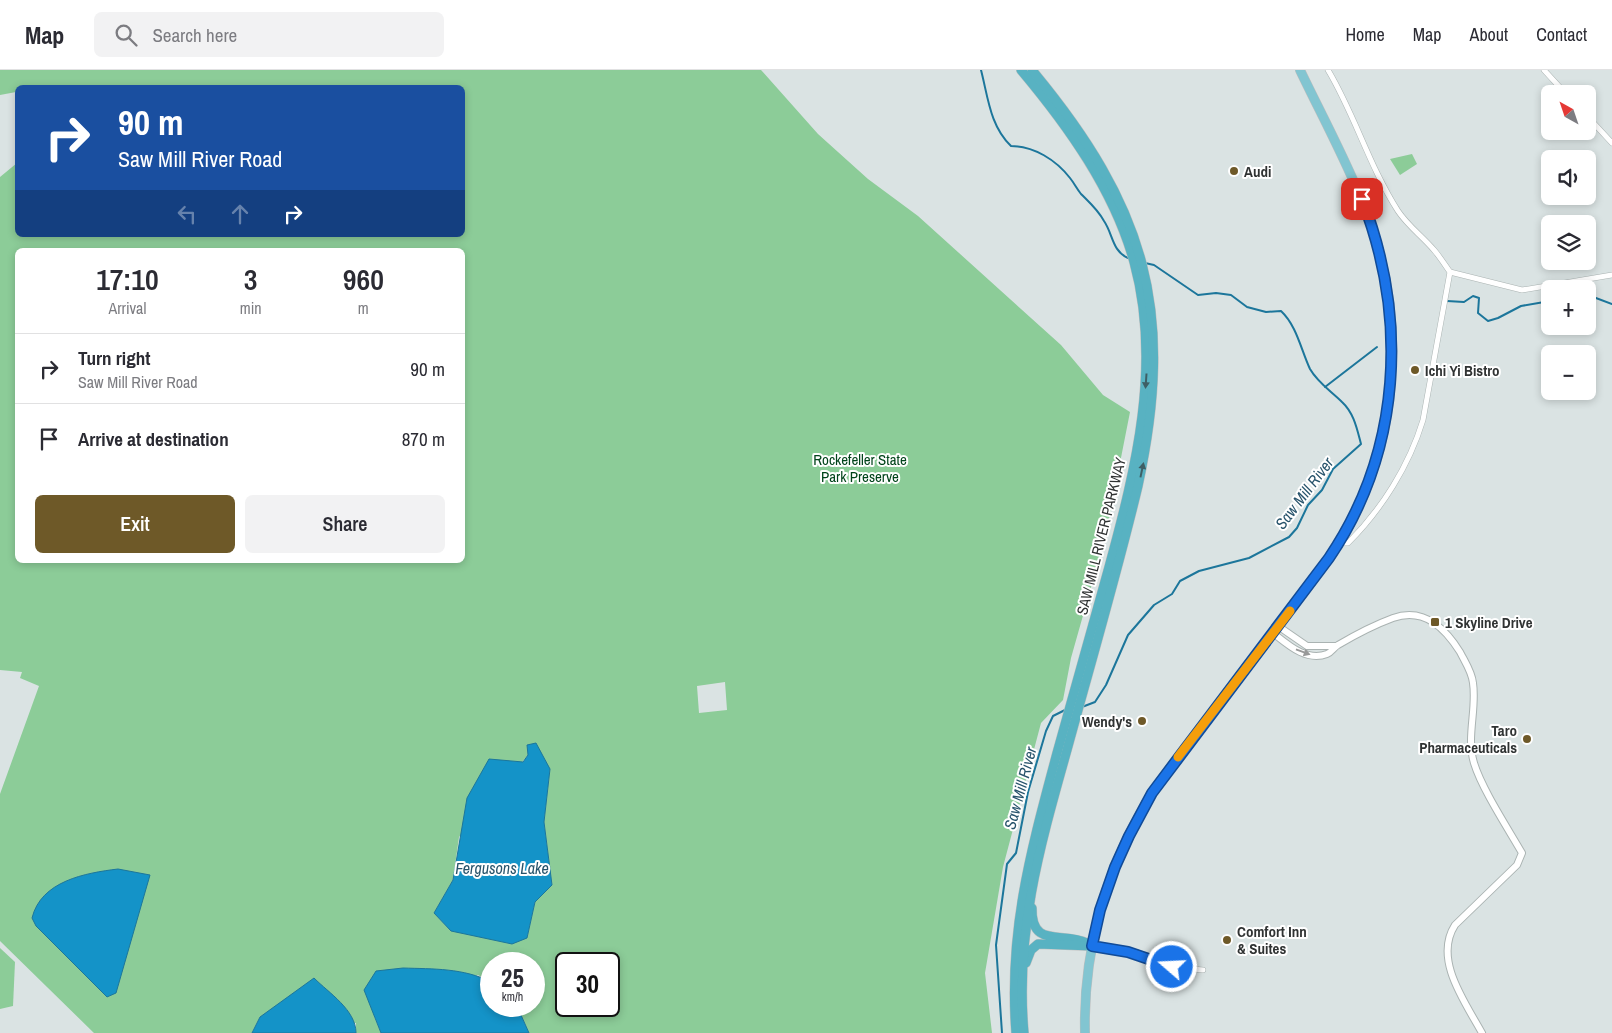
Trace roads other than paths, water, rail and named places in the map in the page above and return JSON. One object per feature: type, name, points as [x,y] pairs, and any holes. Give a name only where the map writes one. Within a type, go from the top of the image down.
[{"type":"highway","name":"SAW MILL RIVER PARKWAY","points":[[1022,70],[1061,121],[1096,173],[1138,260]]},
{"type":"highway","name":"SAW MILL RIVER PARKWAY","points":[[1016,1033],[1014,971],[1020,902],[1029,856],[1133,509],[1147,440],[1153,394],[1155,347],[1151,300],[1124,210],[1102,169],[1068,117],[1032,70]]},
{"type":"highway","name":"SAW MILL RIVER PARKWAY","points":[[1024,1033],[1022,996],[1024,933],[1032,880],[1074,709]]},
{"type":"highway","points":[[1032,880],[1032,920],[1037,930],[1045,936],[1078,940],[1092,946]]},
{"type":"highway","points":[[1022,996],[1027,957],[1036,945],[1045,943],[1092,946]]},
{"type":"main road","points":[[1085,1033],[1086,986],[1100,910],[1115,867],[1146,804],[1172,765],[1339,543],[1368,485],[1383,437],[1391,386],[1391,322],[1382,264],[1369,218],[1300,70]]},
{"type":"street","points":[[1328,70],[1342,95],[1382,183],[1410,226],[1436,252],[1450,272],[1522,290],[1612,275]]},
{"type":"street","points":[[1544,70],[1558,85]]},
{"type":"street","points":[[1596,126],[1612,144]]},
{"type":"street","points":[[1339,543],[1348,543],[1375,512],[1396,483],[1416,443],[1423,420],[1450,272]]},
{"type":"street","points":[[1276,629],[1308,646],[1336,646],[1397,617],[1419,616],[1436,622],[1444,629],[1471,674],[1474,687],[1472,742],[1474,762],[1522,853],[1517,865],[1454,925],[1449,934],[1447,950],[1451,970],[1482,1033]]},
{"type":"street","points":[[1092,946],[1128,952],[1172,967],[1202,970]]},
{"type":"water","name":"Fergusons Lake","points":[[536,743],[550,769],[544,822],[552,885],[535,902],[527,938],[512,944],[451,931],[434,913],[453,880],[467,798],[489,759],[523,762],[528,755],[527,745]]},
{"type":"water","points":[[118,869],[150,875],[116,993],[107,997],[36,926],[32,918],[37,905],[54,887],[92,873]]},
{"type":"water","points":[[403,968],[437,969],[480,977],[480,1017],[522,1017],[529,1033],[381,1033],[364,990],[376,971]]},
{"type":"water","points":[[314,978],[347,1009],[355,1025],[356,1033],[252,1033],[260,1017]]},
{"type":"waterway","name":"Saw Mill River","points":[[981,70],[994,120],[1004,138],[1011,146],[1036,151],[1058,165],[1102,217],[1116,247],[1128,258]]},
{"type":"waterway","name":"Saw Mill River","points":[[1082,707],[1095,702],[1106,685],[1128,635],[1154,605],[1172,594],[1180,581],[1199,571],[1249,558],[1289,537],[1297,528],[1308,505],[1322,490],[1333,469],[1361,444],[1354,422],[1346,406],[1313,374],[1295,331],[1281,311],[1266,312],[1247,307],[1231,295],[1216,293],[1198,295],[1154,265],[1145,263]]},
{"type":"waterway","points":[[1447,301],[1464,302],[1473,296],[1479,298],[1478,313],[1488,321],[1521,306],[1541,303]]},
{"type":"waterway","points":[[1596,298],[1612,304]]},
{"type":"waterway","points":[[1325,387],[1377,347]]},
{"type":"waterway","name":"Saw Mill River","points":[[1002,1033],[996,945],[1007,864],[1016,853],[1028,792],[1046,731],[1053,716],[1065,710]]},
{"type":"place","name":"Audi","points":[[1234,171]]},
{"type":"place","name":"Ichi Yi Bistro","points":[[1415,370]]},
{"type":"place","name":"1 Skyline Drive","points":[[1435,622]]},
{"type":"place","name":"Wendy's","points":[[1142,721]]},
{"type":"place","name":"Taro Pharmaceuticals","points":[[1527,739]]},
{"type":"place","name":"Comfort Inn & Suites","points":[[1227,940]]},
{"type":"park label","name":"Rockefeller State Park Preserve","points":[[860,468]]}]
